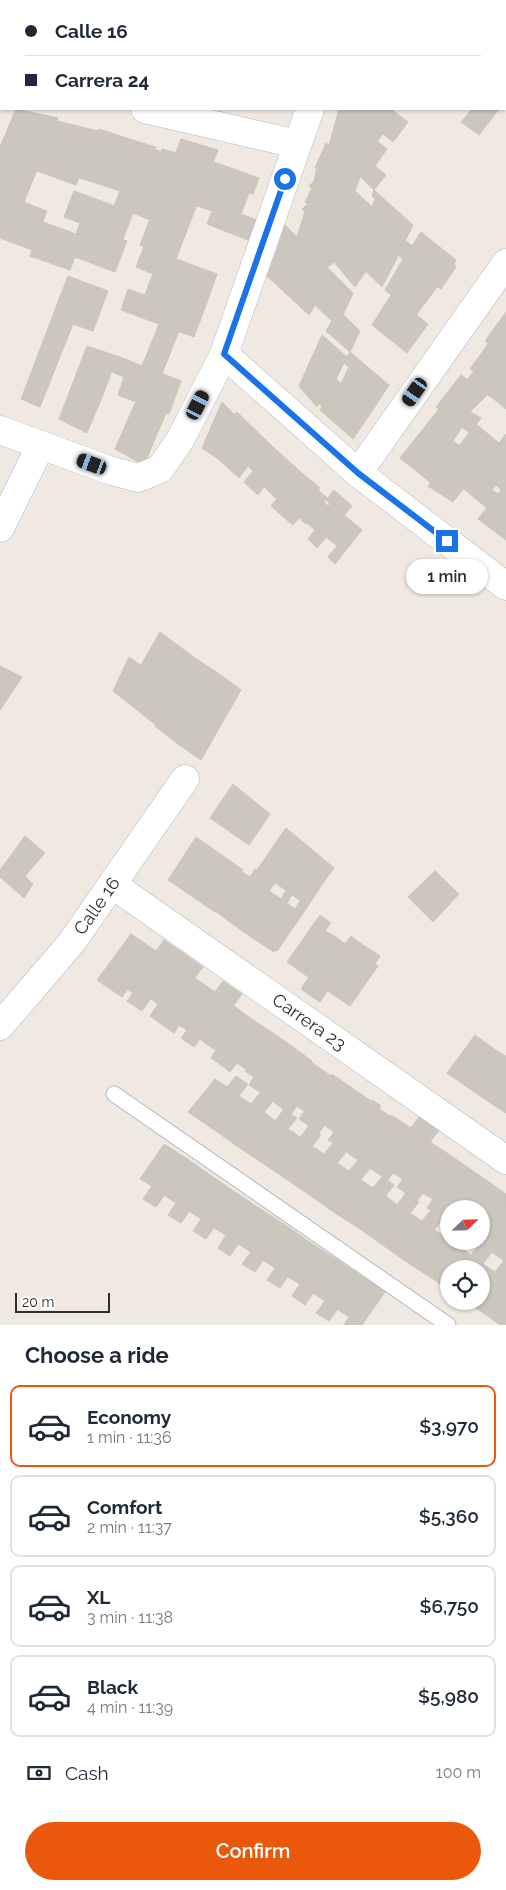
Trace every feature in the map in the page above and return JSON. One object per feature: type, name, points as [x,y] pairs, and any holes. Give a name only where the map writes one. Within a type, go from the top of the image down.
[{"type":"street","points":[[150,110],[297,144]]},
{"type":"street","points":[[0,430],[109,470],[138,478],[160,468],[180,440],[224,354],[310,110]]},
{"type":"street","points":[[358,473],[506,264]]},
{"type":"street","points":[[224,354],[358,473],[506,586]]},
{"type":"street","points":[[0,528],[40,445]]},
{"type":"street","name":"Calle 16","points":[[0,1026],[72,942],[185,779]]},
{"type":"street","name":"Carrera 23","points":[[113,885],[506,1160]]},
{"type":"lane","points":[[114,1094],[448,1325]]},
{"type":"building","points":[[16,110],[58,118],[24,202],[0,193],[0,147]]},
{"type":"building","points":[[340,110],[387,149],[375,166],[386,175],[374,190],[329,146]]},
{"type":"building","points":[[341,110],[392,110],[408,122],[393,142],[383,134],[377,141]]},
{"type":"building","points":[[471,110],[498,110],[479,135],[461,122]]},
{"type":"building","points":[[57,121],[98,131],[76,185],[37,171]]},
{"type":"building","points":[[99,129],[139,142],[120,191],[80,178]]},
{"type":"building","points":[[181,139],[218,150],[176,259],[140,245]]},
{"type":"building","points":[[139,142],[156,147],[154,149],[162,152],[162,149],[176,153],[150,220],[133,213],[123,239],[104,232]]},
{"type":"building","points":[[326,143],[360,177],[355,191],[372,207],[375,199],[372,196],[374,190],[413,225],[396,260],[314,181],[317,168],[315,168]]},
{"type":"building","points":[[214,162],[259,178],[253,194],[249,193],[241,214],[257,220],[248,240],[207,224],[212,211],[197,206]]},
{"type":"building","points":[[314,181],[396,260],[382,287],[302,209],[308,204],[305,202],[312,188],[309,186]]},
{"type":"building","points":[[74,191],[115,206],[104,232],[64,217]]},
{"type":"building","points":[[0,193],[5,195],[0,209]]},
{"type":"building","points":[[5,195],[47,211],[32,250],[0,238],[0,209]]},
{"type":"building","points":[[305,211],[366,271],[355,287],[334,262],[328,267],[297,237]]},
{"type":"building","points":[[43,222],[76,234],[80,223],[87,226],[70,270],[30,256]]},
{"type":"building","points":[[285,225],[353,293],[343,315],[277,250]]},
{"type":"building","points":[[87,226],[127,241],[115,272],[75,257]]},
{"type":"building","points":[[421,232],[456,260],[454,264],[456,267],[441,289],[398,255],[405,240],[412,246]]},
{"type":"building","points":[[144,247],[217,274],[206,305],[149,284],[153,274],[136,267]]},
{"type":"building","points":[[277,250],[360,331],[350,352],[326,331],[332,321],[315,305],[309,315],[267,276]]},
{"type":"building","points":[[403,259],[438,286],[416,315],[385,290]]},
{"type":"building","points":[[68,276],[108,291],[93,331],[73,324],[40,407],[21,399]]},
{"type":"building","points":[[149,284],[206,305],[194,337],[121,310],[128,289],[145,295]]},
{"type":"building","points":[[391,295],[428,324],[407,353],[372,325]]},
{"type":"building","points":[[506,312],[506,357],[485,341]]},
{"type":"building","points":[[159,324],[179,331],[162,374],[142,366]]},
{"type":"building","points":[[322,335],[347,357],[322,407],[319,403],[317,407],[299,386]]},
{"type":"building","points":[[488,344],[506,357],[506,385],[495,400],[467,380],[474,371],[470,369]]},
{"type":"building","points":[[87,346],[117,356],[87,433],[59,419]]},
{"type":"building","points":[[350,352],[389,385],[372,411],[341,384],[349,367],[344,363]]},
{"type":"building","points":[[117,356],[181,381],[169,414],[118,395],[124,377],[112,372]]},
{"type":"building","points":[[461,375],[487,395],[470,412],[481,418],[470,433],[436,407]]},
{"type":"building","points":[[336,379],[372,411],[353,439],[320,410]]},
{"type":"building","points":[[506,385],[506,409],[495,400]]},
{"type":"building","points":[[136,401],[166,413],[144,465],[115,449]]},
{"type":"building","points":[[222,402],[235,415],[236,412],[239,414],[273,447],[253,471],[248,466],[239,478],[217,458],[202,448]]},
{"type":"building","points":[[439,409],[462,427],[453,441],[460,446],[431,483],[400,458]]},
{"type":"building","points":[[476,424],[499,443],[453,502],[428,486]]},
{"type":"building","points":[[506,434],[506,484],[501,490],[496,485],[492,490],[498,494],[487,508],[464,489]]},
{"type":"building","points":[[273,447],[311,481],[282,516],[271,506],[277,499],[264,487],[258,495],[244,482]]},
{"type":"building","points":[[311,480],[327,498],[306,524],[299,518],[293,525],[282,516]]},
{"type":"building","points":[[506,484],[506,540],[478,519]]},
{"type":"building","points":[[334,490],[352,506],[317,548],[308,539],[315,530],[307,523],[324,502],[328,506],[330,504],[326,500]]},
{"type":"building","points":[[344,515],[362,530],[335,564],[328,557],[337,546],[326,537]]},
{"type":"building","points":[[160,632],[195,658],[176,690],[141,665]]},
{"type":"building","points":[[129,657],[176,690],[156,725],[113,691]]},
{"type":"building","points":[[195,658],[218,673],[178,744],[155,726]]},
{"type":"building","points":[[0,666],[22,677],[0,710]]},
{"type":"building","points":[[218,673],[241,690],[201,760],[178,744]]},
{"type":"building","points":[[233,784],[270,814],[249,845],[210,818]]},
{"type":"building","points":[[286,828],[334,868],[321,886],[270,851]]},
{"type":"building","points":[[25,836],[45,853],[25,876],[33,884],[24,898],[0,877],[0,870]]},
{"type":"building","points":[[196,837],[243,870],[230,889],[183,857]]},
{"type":"building","points":[[270,851],[321,886],[308,906],[257,870]]},
{"type":"building","points":[[183,857],[230,889],[215,912],[168,880]]},
{"type":"building","points":[[255,869],[267,878],[234,925],[215,911],[242,872],[250,877]]},
{"type":"building","points":[[435,871],[459,894],[433,922],[408,897]]},
{"type":"building","points":[[267,878],[275,883],[269,891],[281,899],[254,939],[234,925]]},
{"type":"building","points":[[286,891],[292,895],[287,903],[295,909],[300,901],[308,906],[277,951],[275,950],[274,952],[254,939]]},
{"type":"building","points":[[320,915],[331,923],[325,931],[336,937],[308,977],[287,962]]},
{"type":"building","points":[[131,934],[156,951],[122,997],[97,980]]},
{"type":"building","points":[[351,936],[360,943],[320,1002],[301,989],[336,937],[345,944]]},
{"type":"building","points":[[164,940],[183,953],[142,1011],[127,1001],[133,993],[128,990]]},
{"type":"building","points":[[360,943],[380,956],[375,964],[378,966],[350,1006],[328,991]]},
{"type":"building","points":[[183,953],[203,967],[161,1024],[150,1016],[158,1004],[151,999]]},
{"type":"building","points":[[195,978],[215,992],[187,1030],[179,1025],[174,1033],[161,1024]]},
{"type":"building","points":[[223,981],[242,994],[206,1044],[200,1039],[194,1047],[181,1038]]},
{"type":"building","points":[[234,1006],[253,1020],[221,1065],[211,1058],[216,1050],[206,1044]]},
{"type":"building","points":[[253,1020],[273,1033],[247,1070],[237,1063],[230,1072],[221,1065]]},
{"type":"building","points":[[273,1033],[293,1047],[260,1092],[249,1085],[254,1077],[245,1071]]},
{"type":"building","points":[[475,1035],[497,1051],[470,1089],[447,1073]]},
{"type":"building","points":[[293,1047],[312,1061],[279,1106],[260,1092]]},
{"type":"building","points":[[497,1051],[506,1056],[506,1079],[489,1102],[470,1089]]},
{"type":"building","points":[[311,1062],[331,1076],[305,1112],[297,1106],[291,1114],[279,1106]]},
{"type":"building","points":[[332,1074],[352,1088],[319,1133],[299,1119]]},
{"type":"building","points":[[236,1076],[248,1084],[213,1129],[188,1112],[215,1079],[227,1087]]},
{"type":"building","points":[[506,1079],[506,1113],[489,1102]]},
{"type":"building","points":[[352,1088],[371,1101],[338,1146],[328,1140],[334,1132],[324,1125]]},
{"type":"building","points":[[260,1093],[273,1101],[237,1146],[213,1129],[239,1096],[251,1104]]},
{"type":"building","points":[[372,1100],[381,1106],[379,1109],[390,1116],[358,1160],[338,1146]]},
{"type":"building","points":[[284,1109],[297,1118],[261,1162],[237,1146],[264,1112],[275,1121]]},
{"type":"building","points":[[391,1115],[411,1128],[377,1173],[358,1160]]},
{"type":"building","points":[[419,1117],[439,1130],[403,1179],[393,1173],[388,1180],[377,1173]]},
{"type":"building","points":[[309,1126],[321,1135],[286,1179],[261,1162],[288,1129],[300,1137]]},
{"type":"building","points":[[430,1142],[450,1155],[417,1201],[397,1187]]},
{"type":"building","points":[[333,1143],[346,1152],[311,1196],[286,1179],[312,1146],[324,1154]]},
{"type":"building","points":[[164,1144],[189,1160],[156,1207],[143,1199],[152,1186],[140,1179]]},
{"type":"building","points":[[450,1155],[470,1169],[447,1200],[440,1200],[440,1210],[437,1214],[427,1208],[433,1199],[422,1193]]},
{"type":"building","points":[[189,1160],[213,1177],[181,1223],[168,1215],[176,1203],[164,1195]]},
{"type":"building","points":[[358,1160],[370,1168],[335,1213],[311,1196],[337,1163],[349,1171]]},
{"type":"building","points":[[470,1169],[489,1182],[476,1200],[447,1200]]},
{"type":"building","points":[[213,1177],[238,1194],[206,1239],[193,1231],[201,1219],[189,1211]]},
{"type":"building","points":[[382,1177],[394,1185],[360,1229],[335,1213],[361,1180],[373,1188]]},
{"type":"building","points":[[489,1182],[506,1194],[506,1200],[490,1222],[490,1200],[476,1200]]},
{"type":"building","points":[[406,1193],[419,1202],[384,1246],[360,1229],[386,1196],[397,1205]]},
{"type":"building","points":[[238,1194],[262,1210],[230,1256],[218,1248],[226,1235],[214,1228]]},
{"type":"building","points":[[506,1200],[506,1241],[496,1255],[489,1250],[490,1222]]},
{"type":"building","points":[[262,1210],[287,1226],[255,1272],[242,1264],[251,1252],[238,1244]]},
{"type":"building","points":[[431,1210],[440,1217],[440,1223],[408,1263],[384,1246],[410,1213],[422,1221]]},
{"type":"building","points":[[287,1226],[311,1243],[280,1288],[267,1280],[275,1268],[263,1260]]},
{"type":"building","points":[[435,1230],[440,1234],[440,1250],[456,1250],[448,1260],[440,1260],[440,1270],[433,1279],[408,1263]]},
{"type":"building","points":[[506,1241],[506,1262],[496,1255]]},
{"type":"building","points":[[311,1243],[336,1259],[305,1305],[292,1296],[300,1284],[288,1277]]},
{"type":"building","points":[[457,1250],[464,1250],[471,1255],[475,1250],[489,1250],[492,1252],[486,1260],[448,1260]]},
{"type":"building","points":[[336,1259],[361,1276],[329,1321],[316,1313],[325,1301],[313,1293]]},
{"type":"building","points":[[504,1261],[506,1262],[506,1282],[490,1302],[490,1269],[495,1272]]},
{"type":"building","points":[[440,1270],[440,1284],[433,1279]]},
{"type":"building","points":[[361,1276],[385,1292],[362,1325],[344,1325],[349,1317],[337,1309]]},
{"type":"building","points":[[506,1282],[506,1325],[500,1325],[482,1312],[484,1310],[490,1310],[490,1302]]},
{"type":"route","points":[[285,179],[224,354],[358,473],[447,541]]}]
